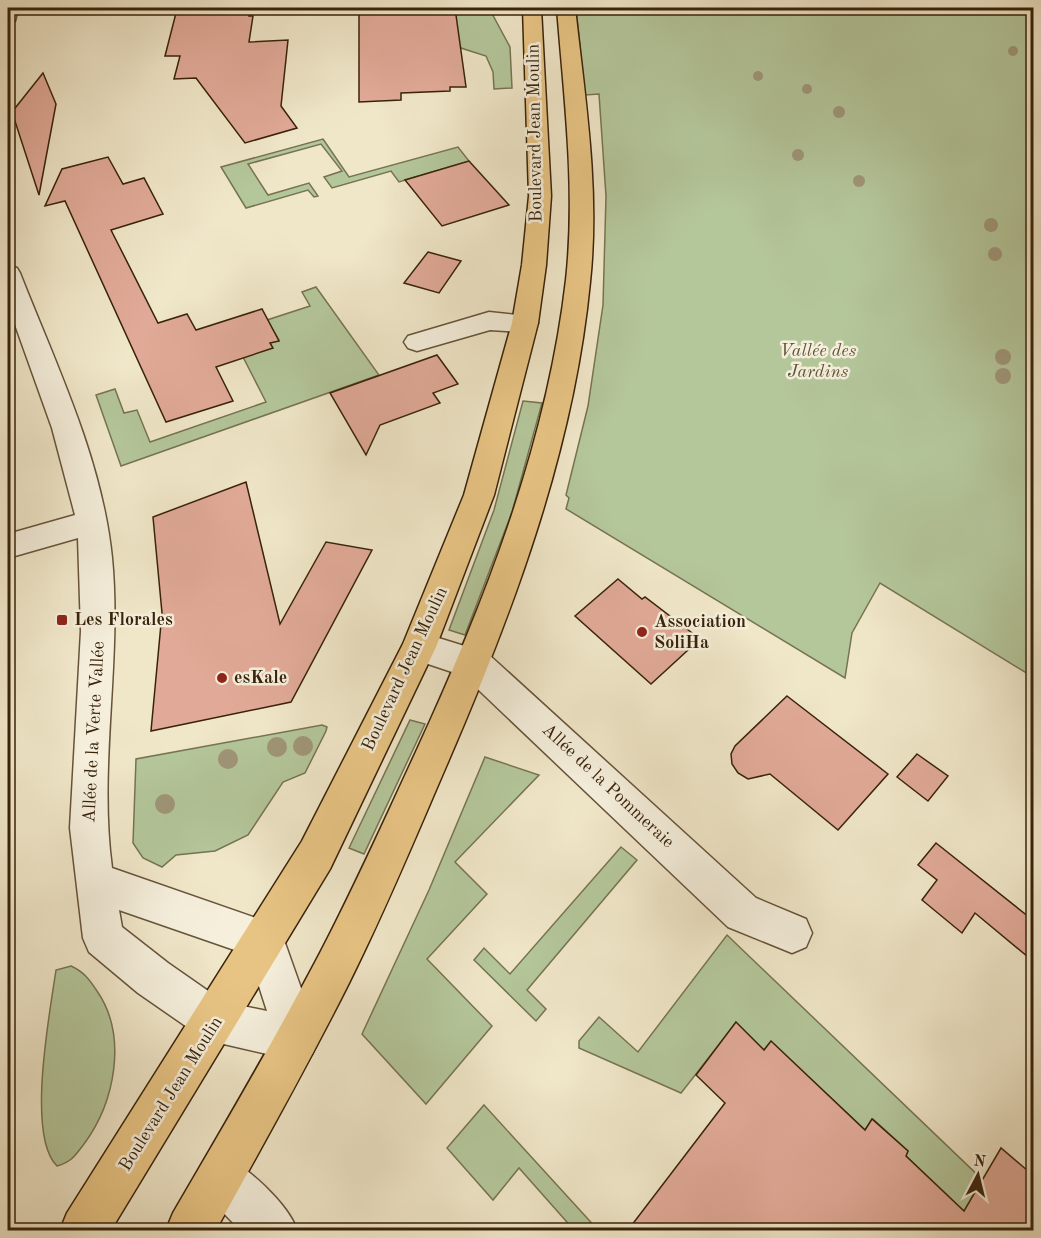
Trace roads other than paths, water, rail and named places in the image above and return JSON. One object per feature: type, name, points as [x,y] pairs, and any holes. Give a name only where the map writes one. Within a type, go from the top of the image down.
[{"type":"main road","name":"Boulevard Jean Moulin","points":[[84,1230],[215,1022],[316,855],[419,646],[479,495],[525,323],[540,196],[531,8]]},
{"type":"main road","name":"Boulevard Jean Moulin","points":[[190,1230],[297,1039],[353,931],[475,664],[531,506],[563,382],[578,281],[583,198],[566,8]]},
{"type":"street","points":[[8,17],[9,8]]},
{"type":"street","name":"Allée de la Verte Vallée","points":[[8,273],[75,457],[92,522],[100,622],[88,810],[89,854],[103,938],[153,978],[215,1022],[297,1039]]},
{"type":"street","points":[[417,342],[489,321],[525,323]]},
{"type":"street","points":[[8,546],[92,522]]},
{"type":"street","name":"Allée de la Pommeraie","points":[[419,646],[475,664],[742,913],[792,933]]},
{"type":"street","points":[[94,880],[148,902],[265,940],[297,1039]]},
{"type":"street","points":[[220,1177],[273,1230]]},
{"type":"place","name":"Les Florales","points":[[62,620]]},
{"type":"place","name":"Association SoliHa","points":[[642,632]]},
{"type":"place","name":"esKale","points":[[222,678]]},
{"type":"park label","name":"Vallée des Jardins","points":[[818,361]]}]
